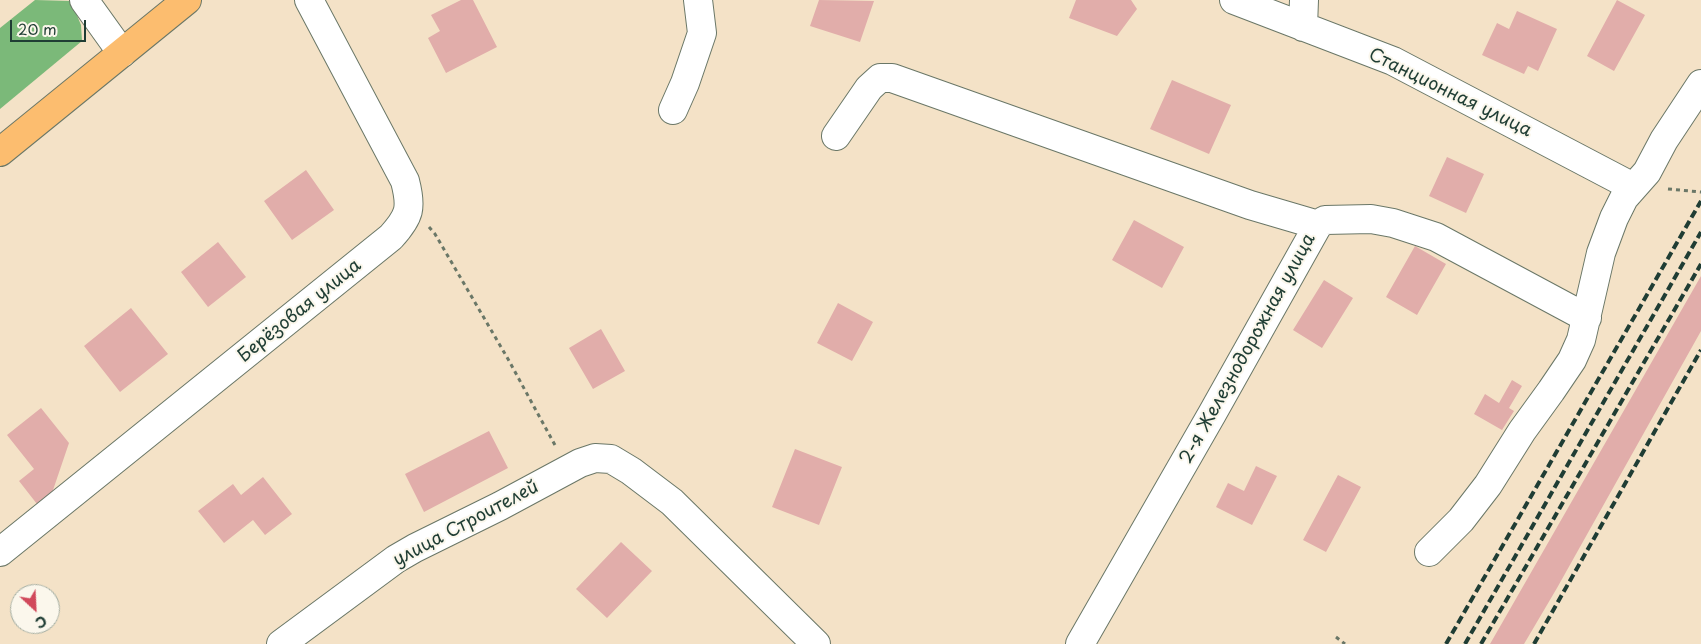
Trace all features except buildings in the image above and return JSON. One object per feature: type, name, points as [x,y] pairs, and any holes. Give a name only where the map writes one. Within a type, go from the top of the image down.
[{"type":"main road","points":[[0,152],[187,0]]},
{"type":"street","points":[[84,0],[122,53]]},
{"type":"street","points":[[309,0],[405,181],[410,197],[409,212]]},
{"type":"street","points":[[673,110],[686,83],[702,33],[698,0]]},
{"type":"street","name":"Станционная улица","points":[[1234,0],[1393,61],[1633,187]]},
{"type":"street","points":[[1303,27],[1304,0]]},
{"type":"street","points":[[836,136],[869,88],[880,78],[892,78],[1250,205],[1318,225]]},
{"type":"street","points":[[1429,552],[1461,520],[1488,485],[1522,431],[1572,360],[1581,340],[1587,318],[1600,253],[1614,218],[1624,198],[1647,172],[1664,140],[1701,84]]},
{"type":"street","name":"Берёзовая улица","points":[[0,552],[391,237],[403,224],[409,212]]},
{"type":"street","name":"2-я Железнодорожная улица","points":[[1080,644],[1318,225],[1324,220],[1370,219],[1393,223],[1436,237],[1587,318]]},
{"type":"street","name":"улица Строителей","points":[[281,644],[409,552],[568,469],[595,458],[611,459],[631,471],[672,502],[816,644]]},
{"type":"path","points":[[409,212],[424,222],[435,234],[508,359],[568,469]]},
{"type":"path","points":[[1336,637],[1345,644]]},
{"type":"green space","points":[[35,0],[71,1],[81,25],[82,41],[0,109],[0,28]]},
{"type":"railway","points":[[1446,644],[1701,201]]},
{"type":"railway","points":[[1465,644],[1701,232]]},
{"type":"railway","points":[[1481,644],[1701,264]]},
{"type":"railway","points":[[1534,644],[1701,350]]}]
